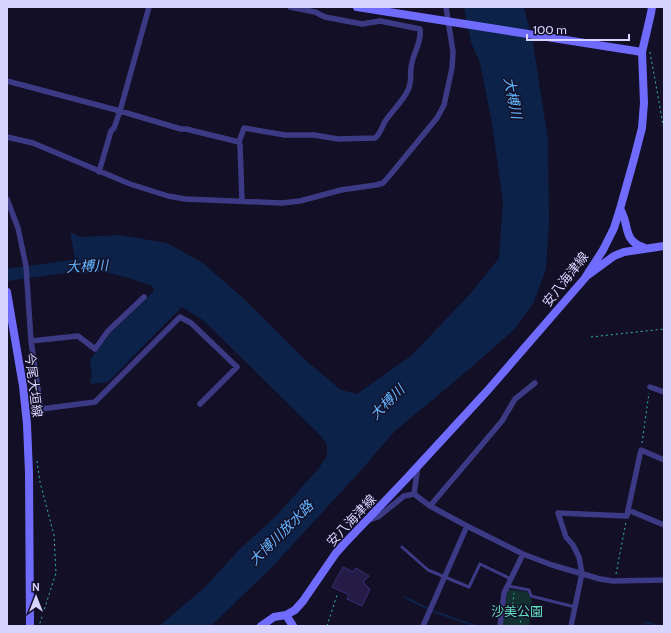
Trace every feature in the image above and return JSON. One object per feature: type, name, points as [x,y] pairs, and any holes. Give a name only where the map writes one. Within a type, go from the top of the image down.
[{"type":"main road","points":[[357,7],[642,52]]},
{"type":"main road","name":"安八海津線","points":[[261,626],[274,617],[295,610],[303,601],[336,553],[488,390],[585,278],[603,250],[614,228],[642,128],[644,103],[642,52],[652,7]]},
{"type":"main road","points":[[620,209],[623,213],[629,238],[636,245],[646,248]]},
{"type":"main road","points":[[585,278],[614,256],[624,252],[664,246]]},
{"type":"main road","name":"今尾大垣線","points":[[7,292],[23,386],[27,424],[29,473],[30,626]]},
{"type":"main road","points":[[286,614],[293,626]]},
{"type":"street","points":[[99,172],[111,131],[114,128],[120,111],[149,7]]},
{"type":"street","points":[[242,201],[239,142],[244,128],[285,135],[314,134],[338,139],[375,138],[378,136],[385,120],[408,91],[412,80],[411,67],[421,36],[420,29],[380,21],[362,24],[325,17],[315,12],[290,7]]},
{"type":"street","points":[[7,137],[33,143],[130,184],[168,196],[185,199],[282,203],[300,201],[341,190],[376,185],[383,182],[437,118],[444,104],[453,62],[453,52],[446,7]]},
{"type":"street","points":[[7,81],[181,129],[239,142]]},
{"type":"street","points":[[7,199],[18,228],[27,272],[31,342],[41,409],[95,402],[180,317],[191,323],[237,367],[200,404]]},
{"type":"street","points":[[31,342],[78,336],[95,350],[108,331],[144,297]]},
{"type":"street","points":[[430,506],[502,421],[515,398],[535,383]]},
{"type":"street","points":[[650,387],[664,392]]},
{"type":"street","points":[[627,513],[641,450],[664,460]]},
{"type":"street","points":[[414,494],[418,466]]},
{"type":"street","points":[[365,522],[378,516],[404,496],[414,494],[430,506],[467,526],[523,554],[552,565],[600,579],[613,581],[664,580]]},
{"type":"street","points":[[571,626],[582,573],[579,557],[573,545],[566,537],[558,513],[627,513],[664,525]]},
{"type":"street","points":[[423,626],[467,526]]},
{"type":"street","points":[[500,626],[504,593],[523,554]]},
{"type":"lane","points":[[402,547],[428,570],[469,587],[480,564],[511,579]]},
{"type":"lane","points":[[508,586],[529,590],[531,596],[575,607]]},
{"type":"path","points":[[644,41],[649,46],[664,130]]},
{"type":"path","points":[[591,337],[664,328]]},
{"type":"path","points":[[641,450],[650,387]]},
{"type":"path","points":[[36,460],[40,482],[54,535],[56,573],[39,626]]},
{"type":"path","points":[[613,581],[618,571],[627,513]]},
{"type":"path","points":[[515,587],[513,603],[508,609],[509,612],[518,613]]},
{"type":"path","points":[[327,626],[337,595]]},
{"type":"path","points":[[513,603],[518,608],[521,626]]},
{"type":"green space","name":"沙美公園","points":[[509,589],[527,592],[532,601],[529,626],[502,626]]},
{"type":"water","name":"大博川放水路","points":[[464,7],[524,7],[533,43],[548,140],[549,223],[546,269],[534,302],[515,329],[395,431],[273,566],[211,626],[159,626],[204,588],[239,550],[277,515],[319,468],[327,456],[327,444],[320,435],[203,320],[182,307],[108,382],[91,384],[90,379],[92,378],[90,360],[109,334],[154,291],[152,286],[105,272],[78,274],[70,232],[80,237],[120,235],[167,243],[203,263],[245,300],[304,359],[341,390],[357,394],[412,355],[471,293],[499,258],[503,202],[492,123],[480,63],[471,42]]},
{"type":"building","points":[[343,567],[353,572],[356,568],[369,576],[363,582],[370,589],[362,606],[347,599],[349,595],[332,587]]},
{"type":"waterway","name":"大榑川","points":[[7,275],[93,263]]},
{"type":"waterway","points":[[404,597],[435,612],[476,626]]},
{"type":"waterway","points":[[644,626],[646,622],[659,626]]}]
